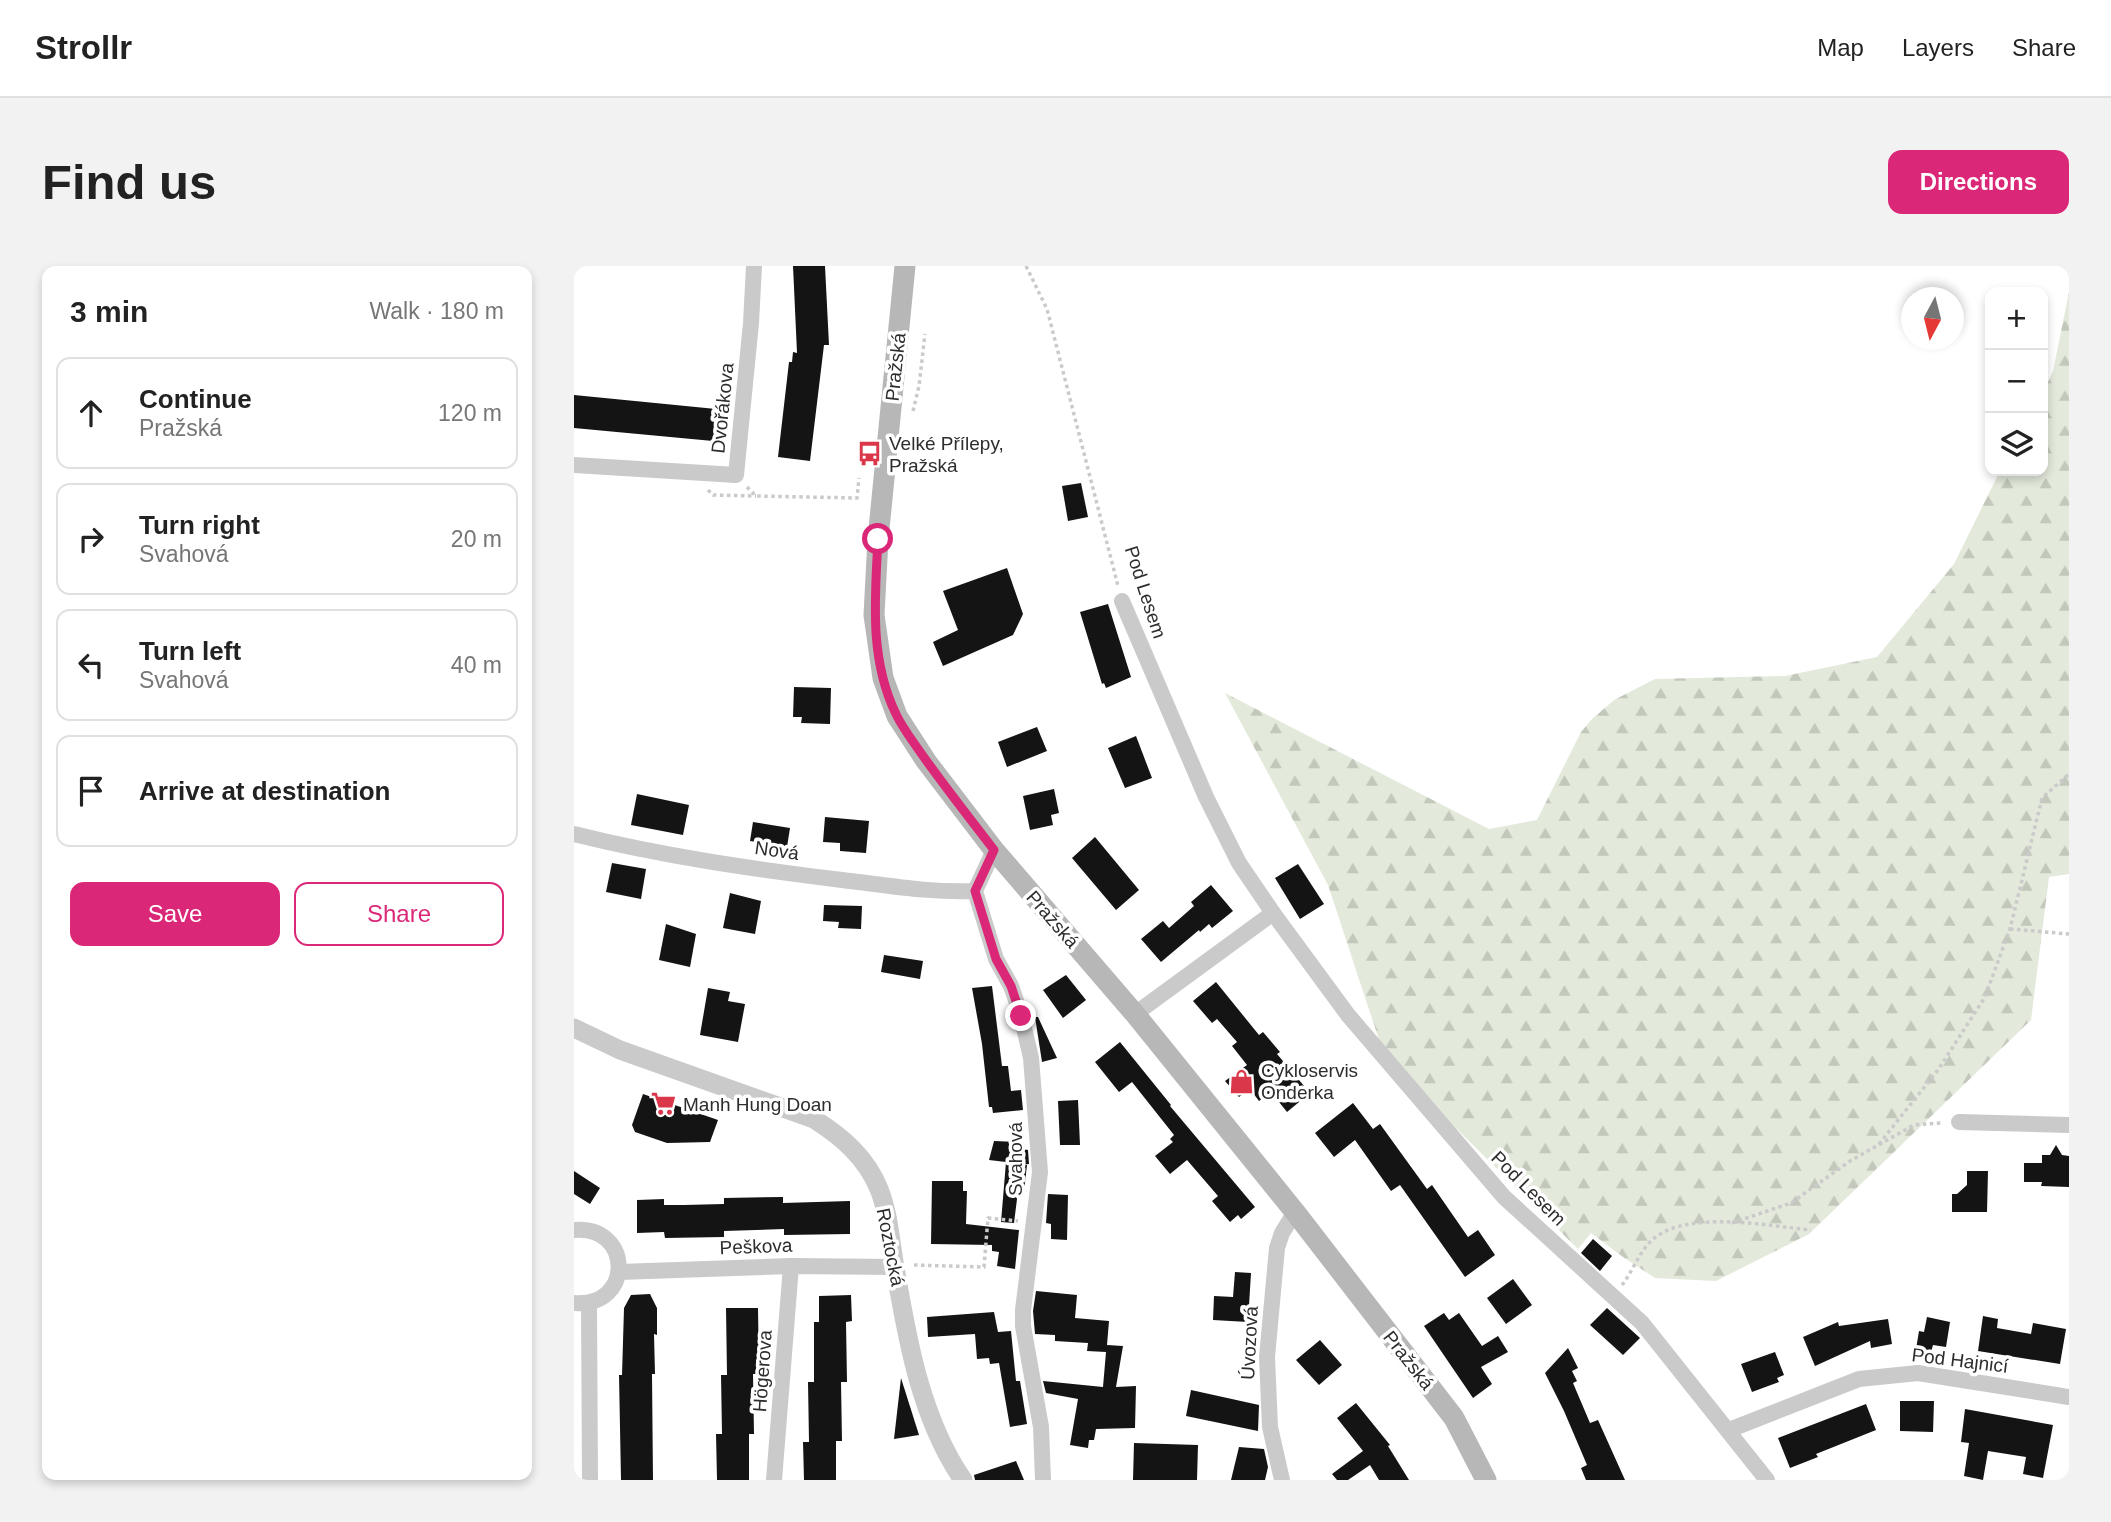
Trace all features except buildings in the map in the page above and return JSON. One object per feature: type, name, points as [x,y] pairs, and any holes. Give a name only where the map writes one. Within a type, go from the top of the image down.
[{"type":"main road","name":"Pražská","points":[[905,266],[878,539],[874,615],[883,678],[897,716],[926,761],[994,850],[1135,1014],[1295,1212],[1454,1418],[1486,1480]]},
{"type":"street","name":"Dvořákova","points":[[574,465],[736,475],[754,266]]},
{"type":"street","name":"Pod Lesem","points":[[1122,601],[1206,797],[1239,863],[1273,913],[1348,1015],[1504,1197],[1642,1323],[1767,1480]]},
{"type":"street","name":"Nová","points":[[574,834],[684,857],[796,874],[946,892],[975,891]]},
{"type":"street","points":[[975,891],[994,850]]},
{"type":"street","name":"Svahová","points":[[975,891],[996,959],[1011,986],[1031,1058],[1040,1155],[1023,1326],[1041,1427],[1044,1480]]},
{"type":"street","points":[[1135,1014],[1273,913]]},
{"type":"street","name":"Roztocká","points":[[574,1028],[620,1050],[814,1119],[841,1137],[864,1162],[878,1187],[887,1213],[895,1267],[919,1383],[936,1429],[963,1480]]},
{"type":"street","points":[[1959,1122],[2069,1125]]},
{"type":"street","name":"Úvozová","points":[[1282,1480],[1270,1427],[1267,1357],[1277,1248],[1282,1233],[1295,1212]]},
{"type":"street","points":[[574,1230],[585,1229],[598,1233],[609,1241],[616,1252],[619,1272],[611,1290],[601,1298],[581,1303],[581,1395],[590,1480]]},
{"type":"street","name":"Peškova","points":[[619,1272],[791,1266],[895,1267]]},
{"type":"street","name":"Högerova","points":[[774,1480],[791,1266]]},
{"type":"street","name":"Pod Hajnicí","points":[[1729,1430],[1860,1379],[1918,1373],[2069,1397]]},
{"type":"path","name":"Pod Lesem","points":[[1026,266],[1047,309],[1122,601]]},
{"type":"path","points":[[736,475],[756,496],[769,497],[857,498],[859,478]]},
{"type":"path","points":[[1879,1144],[1938,1070],[1985,997],[2010,929],[2042,798],[2069,774]]},
{"type":"path","points":[[2010,929],[2069,934]]},
{"type":"path","points":[[1732,1223],[1791,1203],[1850,1161],[1914,1125],[1959,1122]]},
{"type":"path","points":[[926,1264],[984,1266],[988,1218],[1034,1223]]},
{"type":"path","points":[[1612,1297],[1625,1282],[1649,1242],[1663,1231],[1678,1225],[1732,1223],[1811,1230]]},
{"type":"green space","points":[[2069,292],[2069,874],[2049,877],[2031,1020],[1809,1234],[1716,1281],[1655,1278],[1591,1233],[1578,1249],[1385,1058],[1328,885],[1225,693],[1489,829],[1537,820],[1581,732],[1591,720],[1614,700],[1655,679],[1785,676],[1877,657],[1954,564],[1998,476],[2048,476],[2048,382],[2053,371]]},
{"type":"place","name":"Velké Přílepy, Pražská","points":[[869,454]]},
{"type":"place","name":"Cykloservis Onderka","points":[[1241,1081]]},
{"type":"place","name":"Manh Hung Doan","points":[[663,1104]]},
{"type":"route","points":[[878,539],[874,615],[883,678],[897,716],[926,761],[994,850],[975,891],[996,959],[1011,986],[1021,1016]]}]
